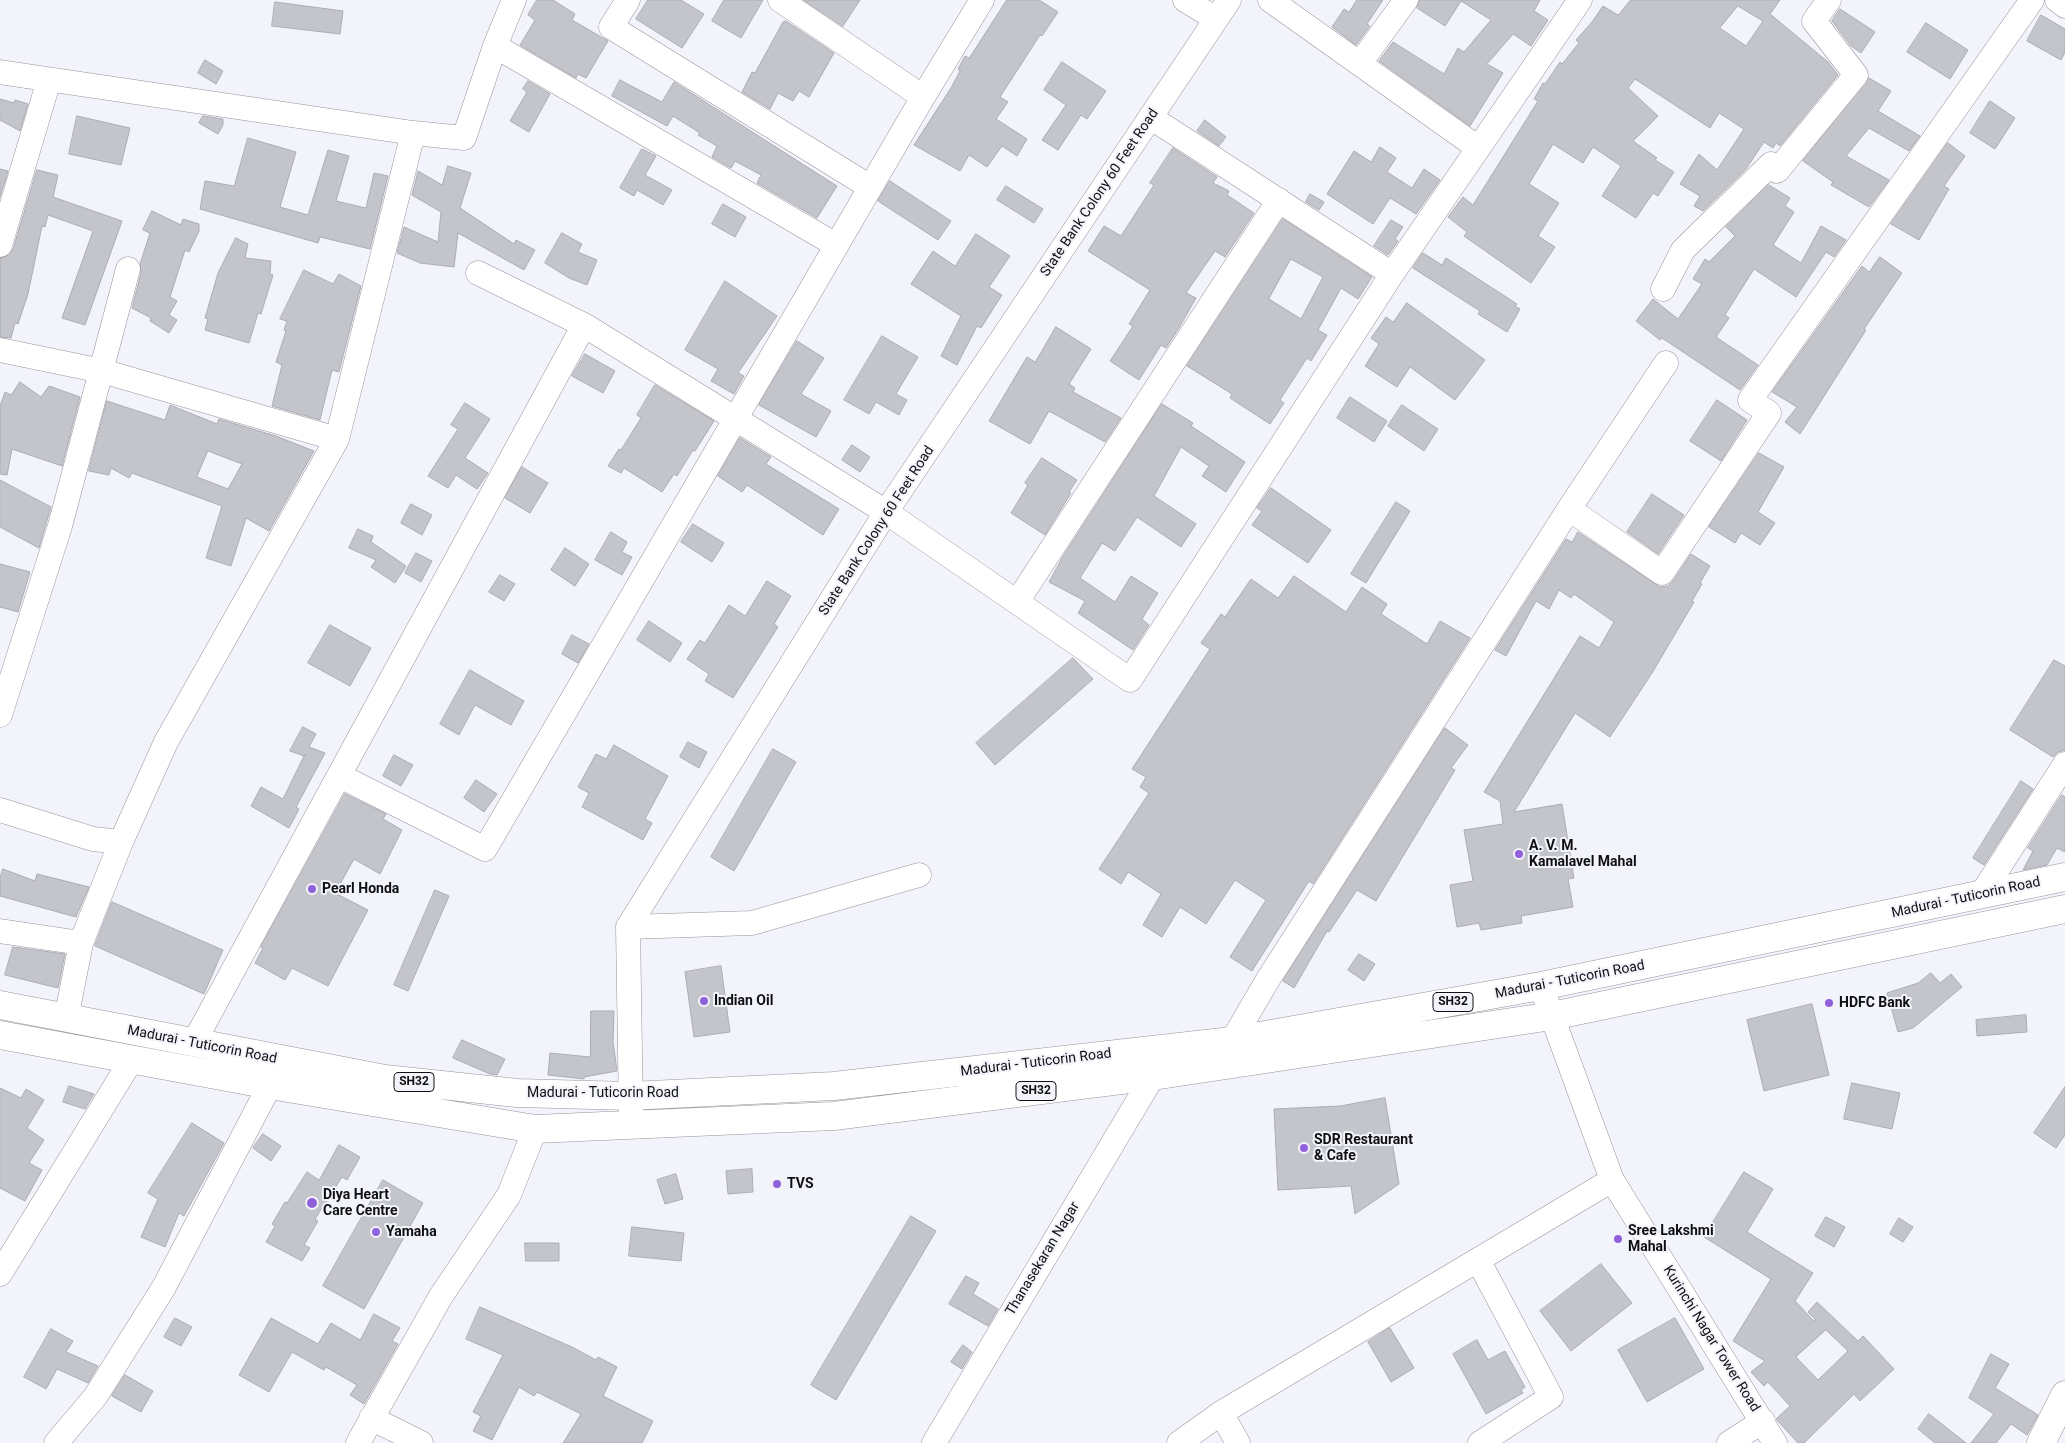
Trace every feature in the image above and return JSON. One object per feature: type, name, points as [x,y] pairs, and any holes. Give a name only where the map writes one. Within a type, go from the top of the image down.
[{"type":"main road","name":"Madurai - Tuticorin Road","points":[[0,1005],[193,1044],[385,1079],[517,1093],[630,1096],[834,1086],[1232,1041],[1541,986],[2065,877]]},
{"type":"main road","name":"Madurai - Tuticorin Road","points":[[0,1035],[270,1085],[534,1129],[834,1116],[1153,1076],[1552,1016],[2065,909]]},
{"type":"main road","points":[[2041,1443],[2065,1395]]},
{"type":"street","points":[[0,72],[412,133],[464,138],[495,46],[514,0]]},
{"type":"street","points":[[628,0],[611,27],[870,187]]},
{"type":"street","points":[[780,0],[923,96]]},
{"type":"street","points":[[1185,0],[1222,10]]},
{"type":"street","points":[[1270,0],[1478,148]]},
{"type":"street","points":[[1360,63],[1406,0]]},
{"type":"street","points":[[478,273],[584,325],[886,512],[1130,680],[1392,274],[1580,0]]},
{"type":"street","points":[[1663,289],[1682,250],[1771,164],[1777,171],[1856,75],[1814,21],[1829,0]]},
{"type":"street","points":[[1569,509],[1662,573],[1769,412],[1750,400],[2032,0]]},
{"type":"street","points":[[2057,0],[2065,6]]},
{"type":"street","points":[[340,776],[485,849],[980,1]]},
{"type":"street","name":"State Bank Colony 60 Feet Road","points":[[628,927],[886,512],[1222,10]]},
{"type":"street","points":[[495,46],[836,245]]},
{"type":"street","points":[[0,244],[48,80]]},
{"type":"street","points":[[1150,117],[1392,274]]},
{"type":"street","points":[[66,1019],[81,943],[121,842],[166,742],[337,440],[412,133]]},
{"type":"street","points":[[1017,602],[1279,200]]},
{"type":"street","points":[[0,715],[60,526],[128,269]]},
{"type":"street","points":[[193,1044],[584,325]]},
{"type":"street","points":[[0,350],[102,371],[337,440]]},
{"type":"street","points":[[1232,1041],[1267,981],[1569,509],[1666,363]]},
{"type":"street","points":[[1982,894],[2065,764]]},
{"type":"street","points":[[0,810],[93,838],[121,842]]},
{"type":"street","points":[[632,1125],[628,927],[752,923],[919,875]]},
{"type":"street","points":[[0,931],[81,943]]},
{"type":"street","name":"Kurinchi Nagar Tower Road","points":[[1541,986],[1612,1180],[1775,1443]]},
{"type":"street","points":[[0,1274],[132,1059]]},
{"type":"street","name":"Thanasekaran Nagar","points":[[934,1443],[1153,1076]]},
{"type":"street","points":[[56,1443],[95,1397],[164,1287],[270,1085]]},
{"type":"street","points":[[358,1443],[441,1296],[509,1195],[534,1129]]},
{"type":"street","points":[[1179,1443],[1221,1413],[1612,1180]]},
{"type":"street","points":[[1478,1260],[1551,1397],[1480,1443]]},
{"type":"street","points":[[1221,1413],[1238,1443]]},
{"type":"street","points":[[371,1418],[421,1443]]},
{"type":"street","points":[[1729,1443],[1763,1421]]},
{"type":"building","points":[[537,0],[553,0],[575,14],[572,20],[608,41],[586,78],[578,74],[576,78],[520,45],[535,20],[528,15]]},
{"type":"building","points":[[648,0],[681,0],[704,14],[682,48],[636,19]]},
{"type":"building","points":[[724,0],[763,0],[741,38],[712,21]]},
{"type":"building","points":[[804,0],[860,0],[843,26]]},
{"type":"building","points":[[1007,0],[1039,0],[1058,12],[1042,36],[1040,35],[1000,97],[1008,102],[996,119],[1027,139],[1017,156],[1002,146],[987,167],[969,155],[960,171],[914,145],[951,88],[965,56],[969,58]]},
{"type":"building","points":[[1357,0],[1383,0],[1367,24],[1370,26],[1356,45],[1332,27],[1344,9],[1349,12]]},
{"type":"building","points":[[1420,0],[1540,0],[1534,11],[1548,20],[1531,46],[1513,34],[1487,64],[1503,73],[1470,126],[1379,61],[1393,42],[1444,74],[1458,48],[1464,52],[1491,20],[1461,1],[1445,26],[1417,8]]},
{"type":"building","points":[[1631,0],[1780,0],[1770,14],[1828,62],[1838,75],[1780,146],[1776,143],[1773,148],[1764,142],[1746,169],[1703,211],[1694,206],[1700,196],[1680,184],[1699,154],[1717,170],[1744,129],[1719,113],[1710,128],[1635,79],[1628,88],[1658,116],[1633,141],[1657,158],[1655,160],[1674,172],[1658,196],[1653,193],[1636,218],[1602,196],[1621,166],[1593,147],[1583,163],[1553,144],[1529,184],[1559,203],[1538,236],[1555,247],[1531,283],[1464,236],[1467,232],[1448,217],[1463,197],[1473,205],[1538,101],[1534,99],[1543,83],[1545,84],[1560,62],[1562,64],[1579,43],[1576,40],[1603,6],[1618,15]],"holes":[[[1738,6],[1763,21],[1746,46],[1720,28]]]},
{"type":"building","points":[[275,2],[343,11],[340,34],[272,26]]},
{"type":"building","points":[[1840,9],[1875,32],[1861,53],[1851,46],[1832,21]]},
{"type":"building","points":[[2041,15],[2065,29],[2065,52],[2061,60],[2027,41]]},
{"type":"building","points":[[786,21],[834,53],[809,97],[799,91],[793,101],[778,93],[770,109],[742,92],[752,72],[755,73],[783,22]]},
{"type":"building","points":[[1926,23],[1968,50],[1950,79],[1907,52]]},
{"type":"building","points":[[205,60],[223,71],[216,84],[198,73]]},
{"type":"building","points":[[1062,62],[1106,91],[1087,119],[1081,115],[1058,150],[1042,140],[1066,105],[1044,90]]},
{"type":"building","points":[[1869,78],[1891,91],[1878,111],[1920,136],[1909,151],[1869,128],[1846,156],[1889,180],[1869,207],[1831,185],[1833,182],[1803,161]]},
{"type":"building","points":[[620,80],[662,102],[674,82],[837,186],[817,218],[757,183],[761,175],[735,161],[731,168],[712,157],[717,146],[698,135],[700,133],[673,116],[667,126],[612,96]]},
{"type":"building","points":[[528,81],[550,94],[529,132],[510,121],[527,92],[523,89]]},
{"type":"building","points":[[0,99],[14,103],[15,100],[28,104],[20,131],[0,120]]},
{"type":"building","points":[[1990,101],[2015,118],[1995,149],[1970,133]]},
{"type":"building","points":[[77,116],[130,128],[121,165],[69,154]]},
{"type":"building","points":[[203,116],[223,119],[223,125],[218,134],[199,123]]},
{"type":"building","points":[[1205,120],[1226,137],[1219,146],[1197,131]]},
{"type":"building","points":[[248,138],[296,152],[280,207],[308,215],[328,150],[349,156],[336,201],[366,208],[374,173],[388,176],[370,249],[320,237],[318,243],[200,209],[205,181],[234,186]]},
{"type":"building","points":[[1948,143],[1965,156],[1944,186],[1949,189],[1919,240],[1891,224]]},
{"type":"building","points":[[1380,147],[1396,158],[1387,172],[1412,188],[1424,169],[1440,180],[1416,214],[1390,198],[1373,224],[1327,194],[1354,151],[1371,162]]},
{"type":"building","points":[[1173,148],[1217,177],[1213,183],[1229,191],[1227,195],[1254,213],[1225,257],[1215,251],[1186,293],[1196,298],[1166,348],[1161,345],[1139,380],[1110,361],[1133,326],[1129,324],[1150,290],[1088,251],[1104,226],[1121,236],[1154,185],[1150,183]]},
{"type":"building","points":[[642,149],[656,156],[645,175],[672,190],[663,205],[637,190],[634,196],[620,188]]},
{"type":"building","points":[[448,166],[471,173],[460,208],[514,244],[516,240],[535,250],[524,270],[458,233],[454,267],[420,263],[397,253],[404,227],[438,242],[441,212],[412,195],[418,171],[442,185]]},
{"type":"building","points":[[0,169],[8,171],[0,197]]},
{"type":"building","points":[[37,170],[58,175],[53,197],[122,221],[85,325],[62,318],[93,231],[48,215],[45,227],[42,226],[28,294],[18,324],[15,323],[11,338],[0,337],[0,258],[9,255],[13,249]]},
{"type":"building","points":[[890,181],[951,221],[938,240],[878,201]]},
{"type":"building","points":[[1769,185],[1790,198],[1785,206],[1794,212],[1773,245],[1801,263],[1821,226],[1846,240],[1834,257],[1826,252],[1796,297],[1754,269],[1725,315],[1729,318],[1716,337],[1758,365],[1740,390],[1662,338],[1660,340],[1636,321],[1653,299],[1678,319],[1702,284],[1693,279],[1705,259],[1709,262],[1735,236],[1726,227]]},
{"type":"building","points":[[1006,186],[1043,209],[1034,223],[997,200]]},
{"type":"building","points":[[1310,194],[1324,202],[1319,210],[1306,202]]},
{"type":"building","points":[[723,204],[746,217],[735,237],[712,224]]},
{"type":"building","points":[[152,211],[181,225],[183,219],[199,224],[199,231],[189,252],[185,250],[170,297],[177,301],[169,315],[177,320],[169,333],[150,321],[151,318],[132,308],[141,273],[140,264],[150,233],[143,230]]},
{"type":"building","points":[[1283,219],[1372,277],[1358,299],[1341,288],[1318,330],[1327,335],[1311,361],[1307,358],[1280,400],[1284,403],[1270,424],[1230,398],[1232,394],[1187,366]],"holes":[[[1291,259],[1323,277],[1301,319],[1269,299]]]},
{"type":"building","points":[[1391,220],[1403,227],[1395,239],[1398,241],[1388,255],[1374,246]]},
{"type":"building","points":[[562,233],[582,244],[578,252],[597,260],[587,285],[569,278],[545,263]]},
{"type":"building","points":[[976,234],[1010,256],[989,287],[1002,295],[981,328],[977,326],[957,365],[941,356],[961,316],[911,284],[933,251],[955,266]]},
{"type":"building","points":[[236,238],[248,244],[245,258],[271,261],[270,274],[273,275],[261,314],[258,313],[249,343],[205,330],[208,319],[205,318],[218,273]]},
{"type":"building","points":[[1423,253],[1442,265],[1446,258],[1517,304],[1515,306],[1520,309],[1507,332],[1478,314],[1480,311],[1413,268]]},
{"type":"building","points":[[1880,257],[1902,273],[1864,329],[1866,330],[1800,434],[1785,422],[1797,407],[1772,392],[1862,266],[1869,272]]},
{"type":"building","points":[[304,270],[333,284],[339,274],[361,286],[339,372],[332,370],[320,420],[272,406],[282,365],[276,362],[286,331],[284,330],[287,321],[280,319]]},
{"type":"building","points":[[725,281],[777,316],[738,373],[744,376],[734,394],[711,381],[718,369],[685,350]]},
{"type":"building","points":[[1407,303],[1485,360],[1455,400],[1410,367],[1397,387],[1365,366],[1379,344],[1371,338],[1386,317],[1393,322]]},
{"type":"building","points":[[1056,327],[1091,349],[1069,384],[1075,388],[1073,392],[1121,418],[1105,442],[1049,411],[1030,444],[989,421],[1027,357],[1035,362]]},
{"type":"building","points":[[882,336],[918,357],[896,394],[907,400],[899,415],[876,402],[869,414],[844,400]]},
{"type":"building","points":[[797,341],[824,358],[801,394],[831,411],[816,437],[759,405]]},
{"type":"building","points":[[585,354],[615,371],[603,393],[572,376]]},
{"type":"building","points":[[20,382],[41,397],[49,386],[80,397],[62,466],[12,449],[7,475],[0,474],[0,406],[5,392],[11,395]]},
{"type":"building","points":[[655,385],[714,421],[677,476],[674,474],[662,492],[624,468],[621,473],[608,466],[619,449],[621,450],[641,418],[637,415]]},
{"type":"building","points":[[1350,397],[1387,421],[1374,442],[1337,418]]},
{"type":"building","points":[[1717,400],[1747,420],[1721,461],[1690,441]]},
{"type":"building","points":[[107,401],[165,420],[170,405],[217,424],[219,419],[276,436],[314,451],[269,531],[246,518],[231,566],[206,558],[222,506],[132,473],[129,478],[111,468],[109,475],[89,471]],"holes":[[[208,451],[242,464],[228,489],[197,477]]]},
{"type":"building","points":[[465,403],[490,419],[465,458],[488,473],[477,489],[456,475],[448,488],[428,476],[458,429],[451,425]]},
{"type":"building","points":[[1162,404],[1193,423],[1191,426],[1245,462],[1226,492],[1202,476],[1209,466],[1181,447],[1154,496],[1196,524],[1181,547],[1137,517],[1115,551],[1102,543],[1080,578],[1115,602],[1131,576],[1158,593],[1142,619],[1149,625],[1133,650],[1078,613],[1085,601],[1049,582],[1062,558]]},
{"type":"building","points":[[1402,405],[1438,429],[1424,451],[1388,426]]},
{"type":"building","points":[[740,438],[771,457],[766,464],[839,509],[823,535],[747,485],[742,492],[718,476]]},
{"type":"building","points":[[852,445],[870,457],[860,472],[842,460]]},
{"type":"building","points":[[1759,453],[1784,467],[1758,512],[1775,523],[1760,545],[1741,533],[1735,543],[1709,527]]},
{"type":"building","points":[[1042,458],[1077,480],[1045,535],[1011,513],[1028,485],[1025,483]]},
{"type":"building","points":[[522,467],[548,483],[530,513],[505,498]]},
{"type":"building","points":[[0,480],[51,507],[39,548],[0,527]]},
{"type":"building","points":[[1271,488],[1331,530],[1308,563],[1252,525],[1262,511],[1257,508]]},
{"type":"building","points":[[1652,494],[1684,515],[1658,554],[1627,532]]},
{"type":"building","points":[[1396,502],[1410,511],[1366,583],[1351,574]]},
{"type":"building","points":[[411,504],[432,515],[422,535],[401,523]]},
{"type":"building","points":[[693,524],[724,543],[712,562],[681,542]]},
{"type":"building","points":[[358,529],[373,536],[371,542],[406,566],[395,583],[371,567],[376,560],[349,548]]},
{"type":"building","points":[[611,532],[627,542],[622,552],[632,557],[622,575],[595,560]]},
{"type":"building","points":[[1578,532],[1660,587],[1668,586],[1673,581],[1691,554],[1710,566],[1692,601],[1694,602],[1652,673],[1610,737],[1575,713],[1514,812],[1562,804],[1574,878],[1568,879],[1573,907],[1521,916],[1522,923],[1481,930],[1479,923],[1457,927],[1450,885],[1473,881],[1464,830],[1503,824],[1500,801],[1484,792],[1580,636],[1599,648],[1614,622],[1574,594],[1571,598],[1559,590],[1549,609],[1536,601],[1506,656],[1495,650],[1566,539],[1572,542]]},
{"type":"building","points":[[565,548],[589,564],[575,586],[551,570]]},
{"type":"building","points":[[416,553],[432,561],[421,582],[405,573]]},
{"type":"building","points":[[0,564],[30,572],[18,612],[0,607]]},
{"type":"building","points":[[500,575],[515,584],[504,601],[489,592]]},
{"type":"building","points":[[1294,576],[1346,612],[1362,587],[1387,604],[1381,614],[1427,644],[1440,621],[1470,638],[1313,884],[1309,881],[1252,971],[1230,957],[1266,900],[1235,880],[1206,924],[1180,907],[1162,937],[1143,925],[1161,894],[1128,872],[1121,884],[1099,869],[1149,793],[1140,787],[1146,777],[1132,769],[1210,649],[1201,643],[1221,614],[1225,617],[1251,579],[1278,598]]},
{"type":"building","points":[[767,581],[791,596],[774,624],[778,627],[733,698],[705,681],[709,674],[687,659],[700,640],[705,643],[729,605],[745,616]]},
{"type":"building","points":[[649,621],[682,643],[670,662],[637,640]]},
{"type":"building","points":[[330,625],[371,648],[350,686],[308,663]]},
{"type":"building","points":[[572,635],[589,644],[578,663],[562,654]]},
{"type":"building","points":[[1073,658],[1093,679],[995,765],[976,743]]},
{"type":"building","points":[[2054,660],[2065,666],[2065,750],[2058,752],[2053,757],[2010,730]]},
{"type":"building","points":[[470,670],[524,701],[511,725],[475,705],[459,735],[440,724]]},
{"type":"building","points":[[303,727],[316,734],[309,747],[325,753],[296,807],[299,809],[289,828],[251,806],[261,787],[283,799],[305,754],[304,756],[290,751]]},
{"type":"building","points":[[1445,728],[1468,745],[1451,768],[1455,770],[1376,901],[1357,890],[1329,932],[1327,931],[1294,988],[1283,981]]},
{"type":"building","points":[[688,742],[707,752],[699,768],[680,757]]},
{"type":"building","points":[[614,745],[668,776],[645,819],[652,823],[643,840],[582,807],[589,793],[578,787],[596,754],[606,759]]},
{"type":"building","points":[[773,749],[796,762],[734,871],[711,857]]},
{"type":"building","points":[[394,755],[413,765],[401,786],[383,776]]},
{"type":"building","points":[[476,780],[497,794],[484,812],[464,798]]},
{"type":"building","points":[[2021,781],[2033,789],[1984,865],[1973,858]]},
{"type":"building","points":[[345,794],[386,814],[383,819],[402,830],[380,874],[354,859],[335,893],[368,910],[328,986],[292,968],[285,980],[255,963],[263,948],[261,947]]},
{"type":"building","points":[[2062,795],[2065,797],[2065,852],[2057,848],[2047,865],[2023,870],[2033,851],[2028,848]]},
{"type":"building","points":[[3,869],[35,881],[37,874],[89,887],[76,917],[0,896],[0,878]]},
{"type":"building","points":[[435,890],[449,896],[408,991],[394,985]]},
{"type":"building","points":[[112,902],[223,950],[204,994],[95,946]]},
{"type":"building","points":[[13,947],[65,954],[58,988],[5,975]]},
{"type":"building","points":[[1359,954],[1375,964],[1364,981],[1348,970]]},
{"type":"building","points":[[721,966],[730,1032],[694,1037],[685,972]]},
{"type":"building","points":[[1931,973],[1940,983],[1951,974],[1962,987],[1913,1028],[1898,1032],[1887,993],[1918,983]]},
{"type":"building","points":[[1812,1004],[1829,1075],[1764,1091],[1747,1020]]},
{"type":"building","points":[[591,1011],[614,1011],[613,1041],[617,1071],[584,1077],[584,1079],[548,1075],[550,1053],[590,1057]]},
{"type":"building","points":[[2026,1015],[2027,1032],[1977,1036],[1976,1020]]},
{"type":"building","points":[[462,1040],[505,1059],[497,1075],[490,1074],[453,1058]]},
{"type":"building","points":[[1852,1083],[1900,1093],[1892,1129],[1844,1119]]},
{"type":"building","points":[[69,1086],[94,1094],[85,1109],[63,1102]]},
{"type":"building","points":[[2065,1087],[2065,1135],[2056,1148],[2034,1133]]},
{"type":"building","points":[[0,1088],[21,1098],[26,1089],[44,1100],[27,1128],[44,1140],[29,1163],[42,1170],[25,1201],[0,1188]]},
{"type":"building","points":[[1385,1098],[1399,1184],[1355,1214],[1351,1186],[1278,1190],[1274,1109],[1340,1106]]},
{"type":"building","points":[[192,1123],[224,1143],[184,1216],[179,1213],[165,1247],[141,1237],[158,1199],[148,1193]]},
{"type":"building","points":[[263,1134],[281,1146],[271,1161],[253,1148]]},
{"type":"building","points":[[339,1145],[360,1157],[347,1180],[342,1177],[315,1219],[318,1221],[304,1245],[310,1248],[302,1261],[266,1242],[275,1226],[272,1224],[307,1172],[319,1180]]},
{"type":"building","points":[[752,1169],[753,1192],[728,1194],[726,1171]]},
{"type":"building","points":[[1744,1172],[1773,1189],[1747,1232],[1813,1273],[1795,1301],[1814,1321],[1815,1319],[1808,1312],[1817,1302],[1858,1341],[1863,1336],[1894,1369],[1860,1401],[1854,1394],[1804,1443],[1798,1443],[1776,1419],[1790,1406],[1768,1382],[1764,1386],[1751,1372],[1765,1361],[1733,1341],[1771,1279],[1704,1237]],"holes":[[[1826,1330],[1848,1351],[1818,1380],[1796,1357]]]},
{"type":"building","points":[[676,1174],[683,1199],[665,1204],[657,1180]]},
{"type":"building","points":[[383,1180],[423,1203],[364,1309],[323,1286]]},
{"type":"building","points":[[911,1216],[936,1231],[836,1400],[811,1385]]},
{"type":"building","points":[[1826,1217],[1845,1227],[1834,1247],[1815,1236]]},
{"type":"building","points":[[1899,1218],[1913,1227],[1903,1242],[1890,1234]]},
{"type":"building","points":[[632,1227],[684,1233],[681,1261],[629,1256]]},
{"type":"building","points":[[525,1243],[559,1243],[559,1261],[526,1261]]},
{"type":"building","points":[[1601,1264],[1632,1303],[1571,1351],[1540,1311]]},
{"type":"building","points":[[966,1276],[979,1283],[973,1294],[998,1309],[988,1326],[949,1304]]},
{"type":"building","points":[[480,1307],[572,1347],[596,1360],[598,1357],[617,1367],[603,1396],[653,1421],[642,1443],[563,1443],[581,1414],[537,1392],[534,1396],[519,1387],[492,1440],[473,1431],[481,1416],[473,1412],[503,1355],[466,1339]]},
{"type":"building","points":[[374,1314],[400,1328],[392,1341],[398,1344],[364,1404],[350,1395],[357,1385],[326,1367],[324,1370],[292,1352],[269,1392],[239,1375],[271,1318],[318,1344],[331,1323],[360,1340]]},
{"type":"building","points":[[175,1318],[192,1327],[181,1346],[164,1337]]},
{"type":"building","points":[[1675,1318],[1704,1369],[1647,1402],[1618,1350]]},
{"type":"building","points":[[1390,1328],[1414,1368],[1391,1382],[1368,1342]]},
{"type":"building","points":[[51,1329],[73,1341],[66,1352],[98,1366],[88,1383],[57,1369],[46,1389],[24,1377]]},
{"type":"building","points":[[1477,1340],[1488,1360],[1505,1351],[1525,1387],[1521,1390],[1523,1393],[1486,1414],[1453,1354]]},
{"type":"building","points":[[963,1345],[972,1352],[962,1369],[951,1362]]},
{"type":"building","points":[[1991,1354],[2009,1364],[1995,1388],[2038,1415],[2027,1435],[2011,1424],[1996,1443],[1971,1443],[1994,1414],[1969,1398]]},
{"type":"building","points":[[125,1375],[153,1391],[141,1412],[112,1396]]},
{"type":"building","points":[[1929,1414],[1966,1443],[1935,1443],[1918,1429]]},
{"type":"place","name":"A. V. M. Kamalavel Mahal","points":[[1519,854]]},
{"type":"place","name":"Pearl Honda","points":[[312,889]]},
{"type":"place","name":"Indian Oil","points":[[704,1001]]},
{"type":"place","name":"HDFC Bank","points":[[1829,1003]]},
{"type":"place","name":"SDR Restaurant & Cafe","points":[[1304,1148]]},
{"type":"place","name":"TVS","points":[[777,1184]]},
{"type":"place","name":"Diya Heart Care Centre","points":[[312,1203]]},
{"type":"place","name":"Yamaha","points":[[376,1232]]},
{"type":"place","name":"Sree Lakshmi Mahal","points":[[1618,1239]]}]
